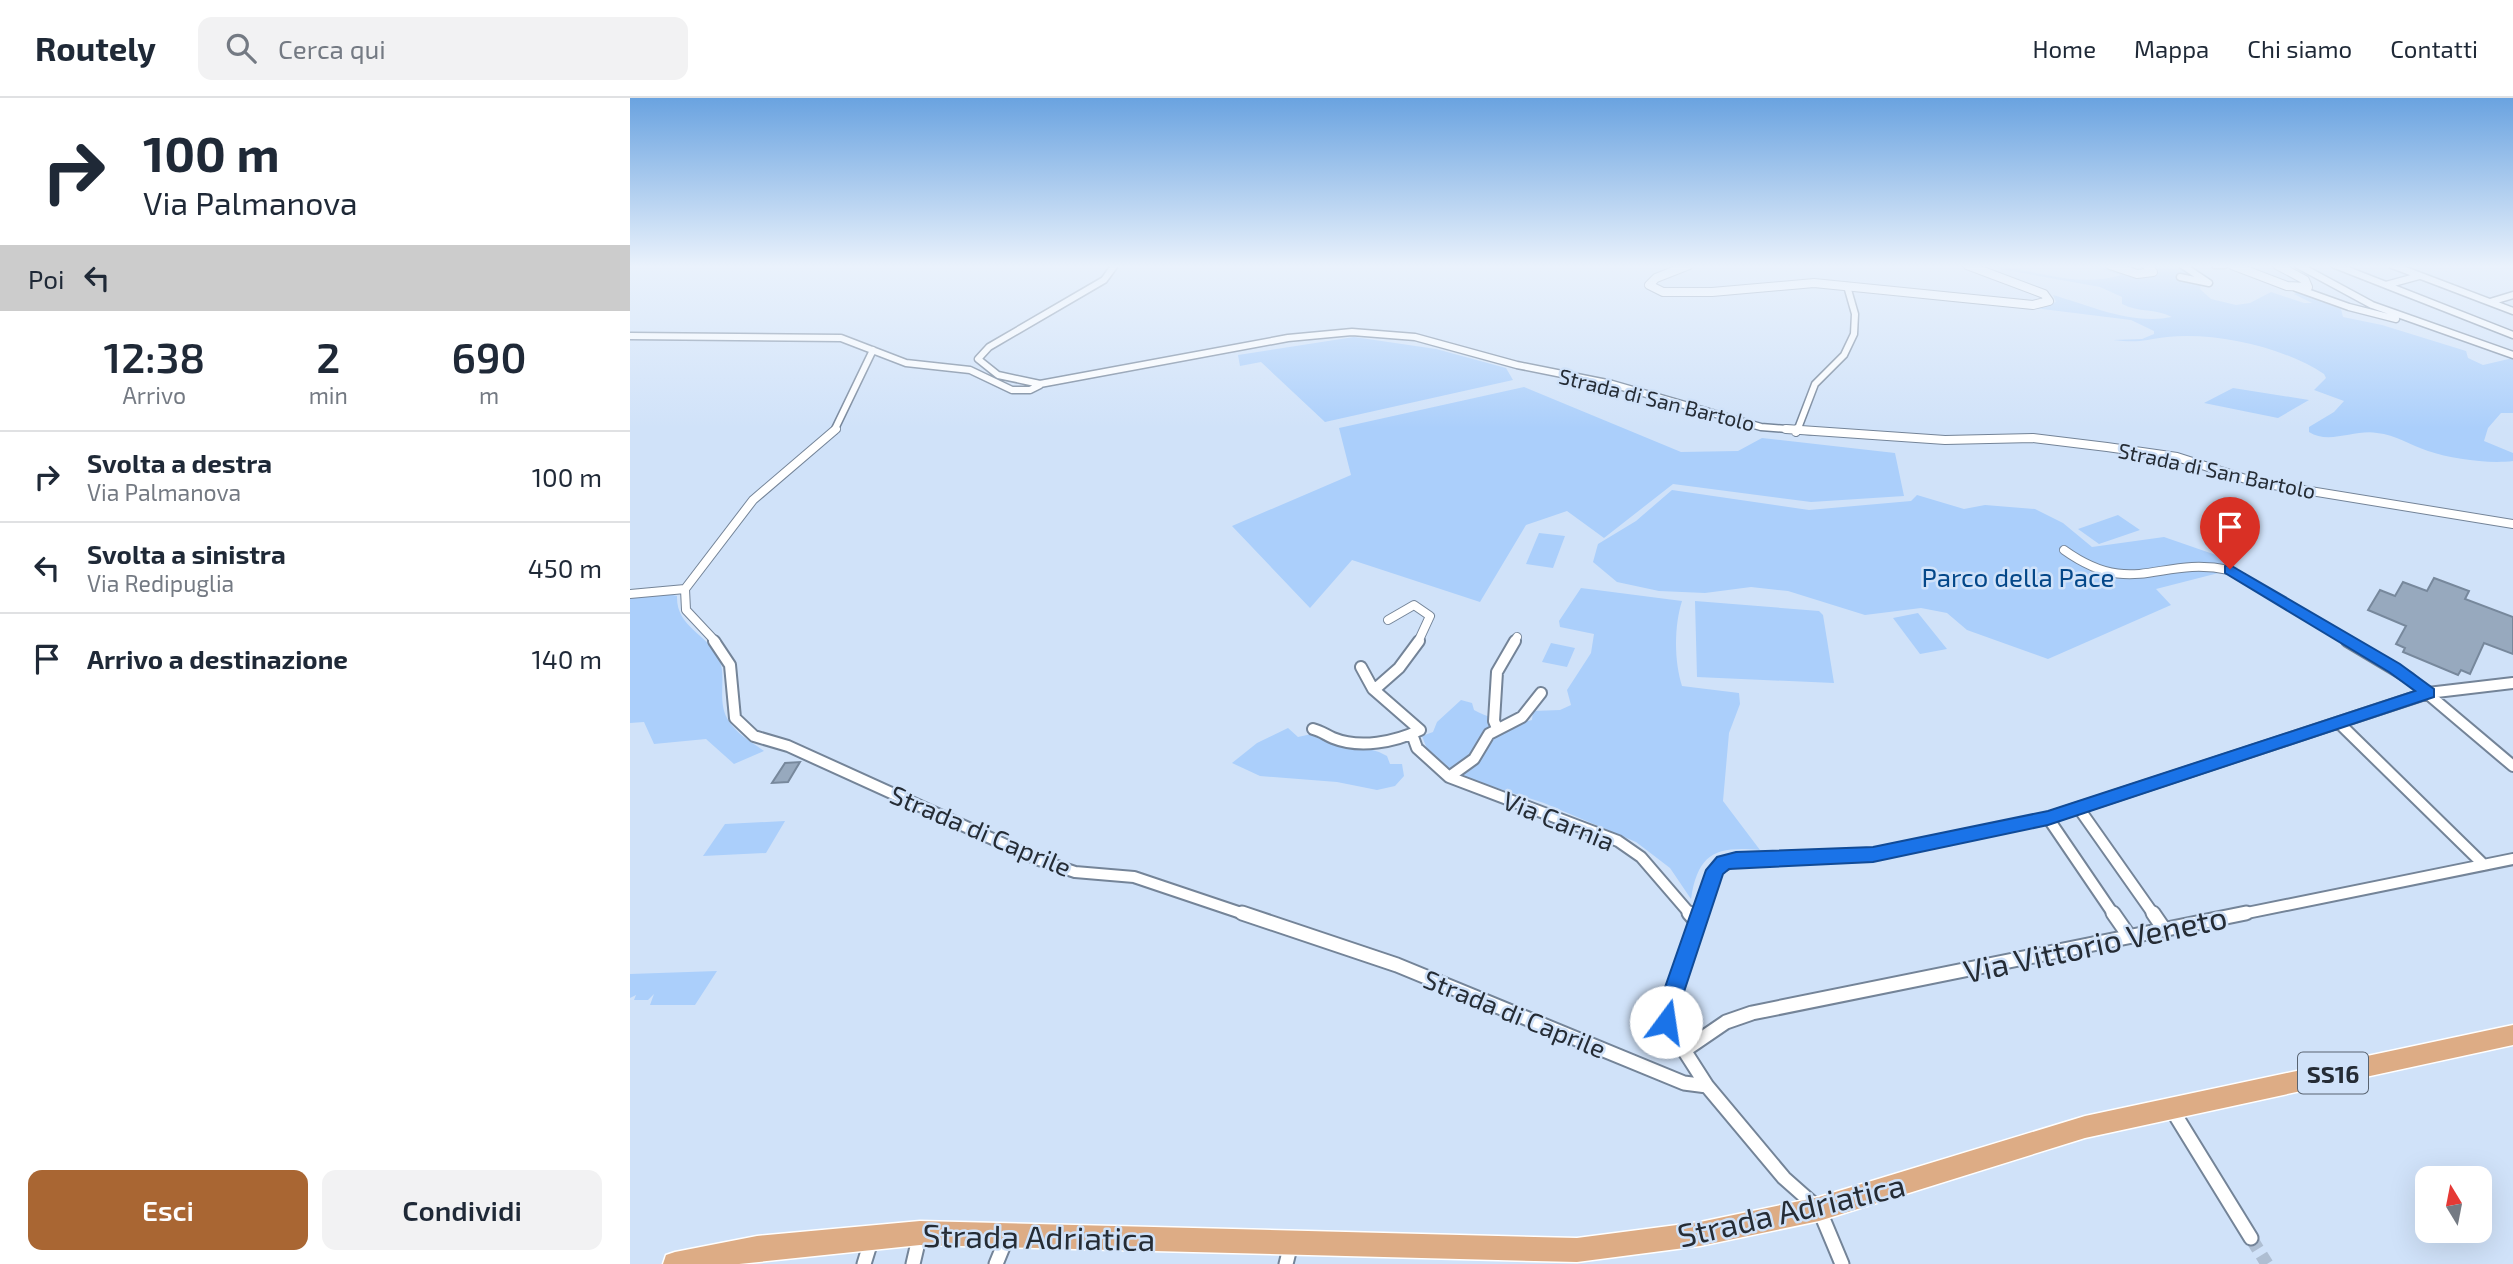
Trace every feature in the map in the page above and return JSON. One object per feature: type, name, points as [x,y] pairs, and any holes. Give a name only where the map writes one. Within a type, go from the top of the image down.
[{"type":"main road","name":"Strada Adriatica","points":[[675,1264],[757,1248],[920,1233],[1008,1234],[1289,1253],[1417,1255],[1577,1250],[1700,1234],[1819,1209],[2038,1140],[2171,1107],[2513,1035]]},
{"type":"street","name":"Strada di San Bartolo","points":[[1036,319],[989,347],[978,359],[998,375],[1040,384],[1288,338],[1352,332],[1415,337],[1449,344],[1517,365],[1612,384],[1705,413],[1796,432],[1945,440],[2033,438],[2107,447],[2177,457],[2255,482],[2513,524]]},
{"type":"street","points":[[1796,432],[1815,384],[1844,355],[1854,334],[1855,319]]},
{"type":"street","points":[[2390,319],[2513,356]]},
{"type":"street","points":[[2414,319],[2513,356]]},
{"type":"street","points":[[2473,319],[2513,335]]},
{"type":"street","points":[[630,336],[841,338],[863,342],[873,350],[906,363],[973,371],[991,384],[1007,388],[1027,390],[1040,384]]},
{"type":"street","points":[[630,594],[685,589],[752,500],[838,427],[864,360],[873,350]]},
{"type":"street","points":[[2064,550],[2099,572],[2116,576],[2204,566],[2230,569],[2395,668],[2513,766]]},
{"type":"street","name":"Strada di Caprile","points":[[685,589],[686,610],[722,649],[730,667],[732,712],[744,728],[771,745],[788,746],[1040,860],[1075,872],[1134,877],[1397,965],[1684,1083],[1707,1086]]},
{"type":"street","points":[[1361,667],[1374,690],[1391,680],[1419,639],[1430,616],[1424,609],[1413,605],[1388,620]]},
{"type":"street","points":[[1497,728],[1494,721],[1497,671],[1517,637]]},
{"type":"street","points":[[1842,1264],[1819,1209],[1784,1178],[1707,1086],[1670,1031],[1666,1013],[1715,870],[1736,859],[1873,854],[2048,818],[2080,810],[2428,693],[2513,683]]},
{"type":"street","name":"Via Carnia","points":[[1374,690],[1391,707],[1417,725],[1420,730],[1412,734],[1417,748],[1449,777],[1618,841],[1641,856],[1697,922]]},
{"type":"street","points":[[1449,777],[1474,759],[1489,734],[1497,728],[1510,726],[1522,717],[1541,693]]},
{"type":"street","points":[[2339,723],[2484,865]]},
{"type":"street","points":[[1314,729],[1337,739],[1362,741],[1395,740],[1412,734]]},
{"type":"street","points":[[2080,810],[2164,929]]},
{"type":"street","points":[[2048,818],[2129,936]]},
{"type":"street","name":"Via Vittorio Veneto","points":[[1685,1050],[1726,1022],[1752,1013],[2513,859]]},
{"type":"street","points":[[2171,1107],[2251,1238]]},
{"type":"street","points":[[913,1264],[920,1233]]},
{"type":"street","points":[[996,1264],[1008,1234]]},
{"type":"street","points":[[864,1264],[872,1236]]},
{"type":"green space","points":[[2126,319],[2355,319],[2466,351],[2468,358],[2483,365],[2513,358],[2513,413],[2501,413],[2488,428],[2484,441],[2513,453],[2513,461],[2481,461],[2448,456],[2377,433],[2317,436],[2309,432],[2309,427],[2334,412],[2344,401],[2314,390],[2326,378],[2308,364],[2269,349],[2228,339],[2186,336],[2136,341],[2113,340],[2142,339],[2154,334],[2154,331]]},
{"type":"green space","points":[[1354,337],[1436,349],[1506,368],[1513,380],[1325,422],[1261,362],[1240,366],[1238,355]]},
{"type":"green space","points":[[1524,387],[1681,452],[1738,451],[1762,438],[1895,453],[1904,496],[1811,502],[1673,484],[1604,538],[1567,511],[1526,525],[1480,602],[1352,560],[1310,608],[1232,526],[1351,475],[1339,428]]},
{"type":"green space","points":[[2233,388],[2309,400],[2278,418],[2204,403]]},
{"type":"green space","name":"Parco della Pace","points":[[1672,490],[1809,510],[1911,501],[1917,495],[1964,509],[1985,505],[2035,509],[2063,523],[2092,547],[2164,537],[2216,555],[2238,568],[2156,589],[2171,605],[2048,659],[1967,630],[1947,613],[1921,608],[1865,615],[1788,591],[1751,587],[1705,593],[1659,591],[1617,582],[1593,562],[1598,544],[1636,521]]},
{"type":"green space","points":[[2118,515],[2140,530],[2099,544],[2078,529]]},
{"type":"green space","points":[[1539,533],[1565,536],[1553,568],[1526,564]]},
{"type":"green space","points":[[1581,588],[1682,601],[1677,621],[1676,643],[1677,666],[1682,686],[1739,693],[1740,704],[1729,733],[1723,801],[1760,850],[1732,850],[1712,856],[1704,862],[1699,871],[1691,899],[1670,868],[1636,842],[1544,803],[1450,773],[1427,749],[1422,736],[1433,732],[1437,722],[1461,700],[1472,703],[1474,710],[1488,716],[1518,722],[1532,720],[1533,711],[1560,710],[1571,705],[1567,690],[1591,653],[1594,634],[1560,627],[1559,621]]},
{"type":"green space","points":[[668,594],[677,596],[681,615],[719,658],[724,711],[730,723],[764,751],[734,764],[706,739],[654,744],[644,722],[630,723],[630,597]]},
{"type":"green space","points":[[1695,601],[1819,611],[1823,615],[1834,683],[1697,677]]},
{"type":"green space","points":[[1918,613],[1947,649],[1920,654],[1893,618]]},
{"type":"green space","points":[[1551,643],[1575,648],[1567,667],[1542,662]]},
{"type":"green space","points":[[1288,728],[1298,737],[1316,733],[1379,752],[1387,756],[1390,764],[1402,764],[1404,776],[1395,786],[1377,790],[1337,782],[1260,776],[1232,763],[1257,743]]},
{"type":"green space","points":[[785,821],[766,853],[703,856],[725,824]]},
{"type":"green space","points":[[717,971],[695,1005],[650,1005],[654,994],[648,1000],[634,1000],[636,995],[630,998],[630,974]]},
{"type":"building","points":[[2434,578],[2469,591],[2465,599],[2513,617],[2513,654],[2484,643],[2470,674],[2461,670],[2458,675],[2403,652],[2405,648],[2396,644],[2406,626],[2368,610],[2380,590],[2395,596],[2403,582],[2427,591]]},
{"type":"building","points":[[800,762],[788,782],[772,783],[785,763]]},
{"type":"tunnel","points":[[2251,1238],[2267,1264]]},
{"type":"route","points":[[1666,1022],[1666,1013],[1715,870],[1724,863],[1736,859],[1850,857],[1873,854],[2048,818],[2080,810],[2428,693],[2395,668],[2330,632],[2230,569]]}]
